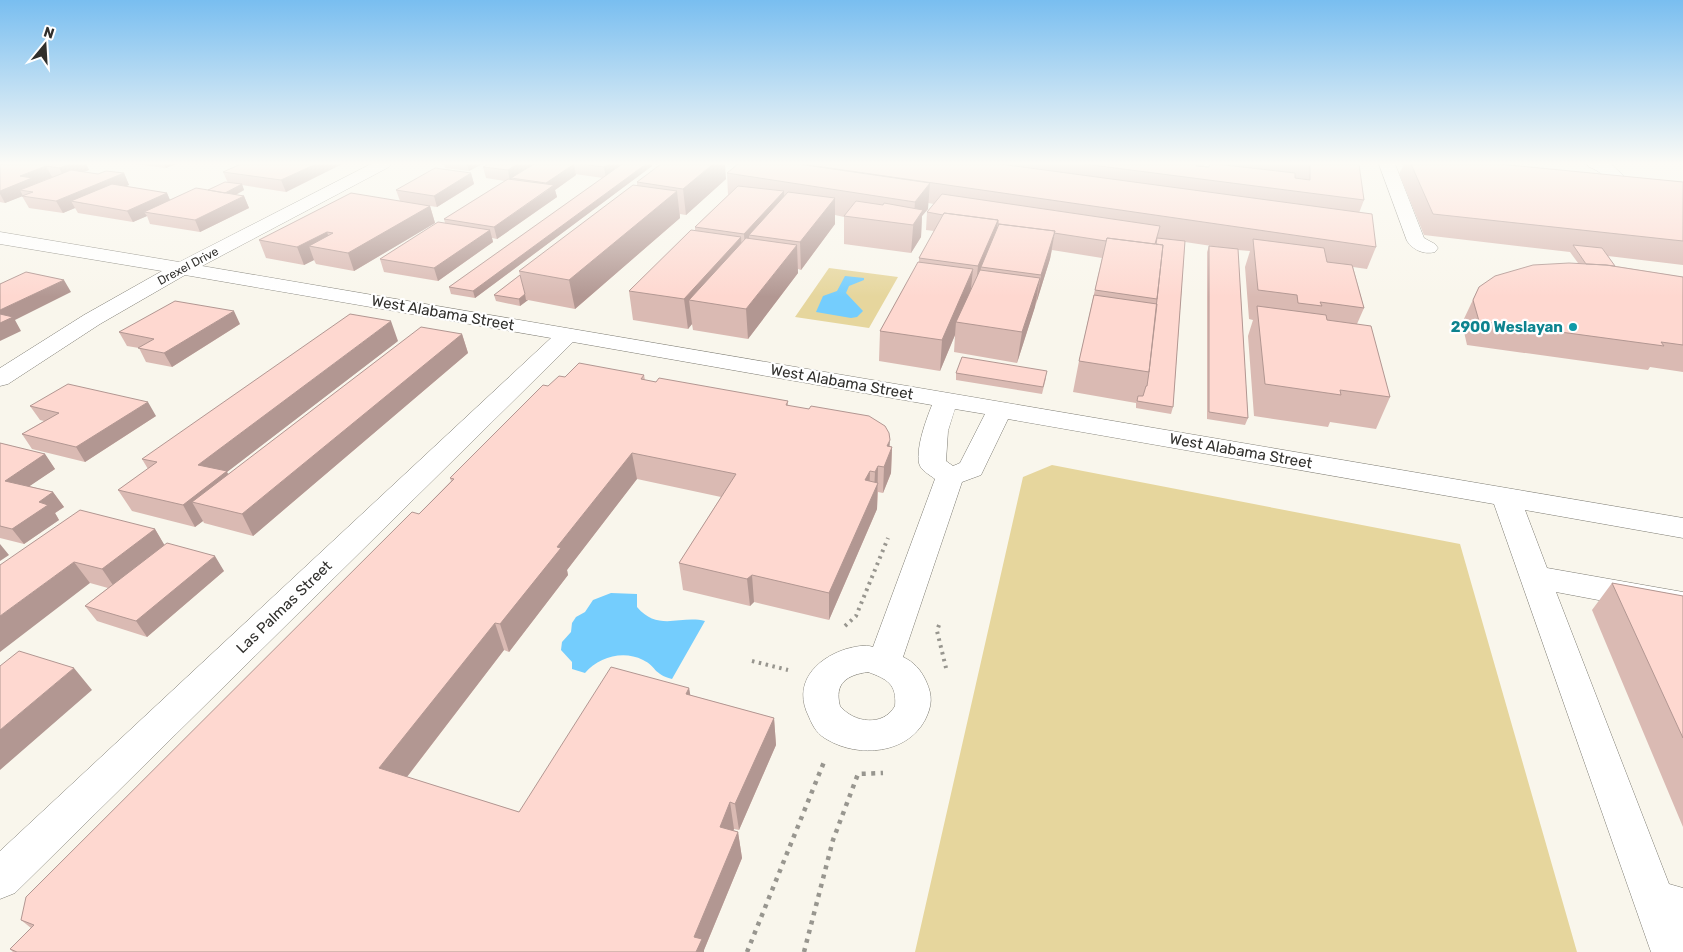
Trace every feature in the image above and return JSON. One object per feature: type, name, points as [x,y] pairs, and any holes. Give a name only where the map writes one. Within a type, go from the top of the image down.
[{"type":"street","name":"Drexel Drive","points":[[0,379],[91,320],[298,208]]},
{"type":"street","points":[[1404,208],[1416,241],[1428,248]]},
{"type":"street","name":"West Alabama Street","points":[[0,238],[568,334],[1683,528]]},
{"type":"street","name":"Las Palmas Street","points":[[0,879],[568,334]]},
{"type":"street","points":[[946,400],[935,431],[932,464],[950,477]]},
{"type":"street","points":[[884,662],[950,477],[971,469],[1000,409]]},
{"type":"street","points":[[1506,498],[1535,576],[1668,906],[1674,951]]},
{"type":"street","points":[[1535,576],[1683,604]]},
{"type":"path","points":[[752,661],[797,672]]},
{"type":"shaded area","points":[[829,268],[898,277],[869,328],[795,317]]},
{"type":"shaded area","points":[[1052,465],[1460,544],[1577,952],[915,952],[1023,477]]},
{"type":"water","points":[[845,276],[864,278],[864,280],[849,286],[846,293],[863,311],[857,317],[851,318],[816,312],[823,296],[837,291]]},
{"type":"water","points":[[611,593],[637,594],[637,607],[645,615],[653,619],[661,621],[705,621],[672,679],[661,675],[643,660],[627,656],[604,659],[585,673],[572,669],[572,662],[561,650],[562,642],[571,632],[572,623],[576,617],[585,612],[593,600]]},
{"type":"building","points":[[113,208],[133,208],[127,211]]},
{"type":"building","points":[[152,208],[219,208],[195,220],[144,212]]},
{"type":"building","points":[[321,208],[426,208],[348,253],[309,246],[333,233],[327,232],[297,247],[259,240]]},
{"type":"building","points":[[461,208],[521,208],[494,227],[444,219]]},
{"type":"building","points":[[560,208],[585,208],[473,291],[449,287]]},
{"type":"building","points":[[602,208],[656,208],[569,280],[519,271]]},
{"type":"building","points":[[714,208],[768,208],[744,234],[695,227]]},
{"type":"building","points":[[773,208],[827,208],[800,242],[749,235]]},
{"type":"building","points":[[850,208],[923,210],[913,225],[844,216]]},
{"type":"building","points":[[930,208],[1040,208],[1160,226],[1155,244],[1107,238],[1106,241],[1054,233],[1055,231],[998,224],[998,220],[927,212]]},
{"type":"building","points":[[1109,208],[1331,208],[1372,214],[1376,247]]},
{"type":"building","points":[[1431,208],[1683,208],[1683,241],[1433,214]]},
{"type":"building","points":[[944,213],[998,220],[978,266],[919,258]]},
{"type":"building","points":[[438,222],[490,230],[434,268],[380,259]]},
{"type":"building","points":[[999,224],[1055,231],[1041,275],[981,267]]},
{"type":"building","points":[[691,230],[741,237],[684,299],[629,291]]},
{"type":"building","points":[[746,238],[797,245],[746,309],[689,300]]},
{"type":"building","points":[[1107,238],[1163,245],[1157,299],[1095,290]]},
{"type":"building","points":[[1157,238],[1185,241],[1173,407],[1137,401],[1138,396],[1143,396],[1149,372],[1163,245],[1156,244]]},
{"type":"building","points":[[1253,239],[1324,248],[1327,262],[1352,265],[1364,308],[1320,302],[1322,306],[1298,303],[1297,295],[1258,290]]},
{"type":"building","points":[[1573,245],[1602,248],[1615,266],[1586,264]]},
{"type":"building","points":[[1209,246],[1238,249],[1248,418],[1209,412]]},
{"type":"building","points":[[918,262],[973,269],[942,340],[880,331]]},
{"type":"building","name":"2900 Weslayan","points":[[1569,263],[1606,265],[1683,277],[1683,345],[1661,342],[1664,346],[1479,321],[1473,300],[1479,287],[1495,276],[1533,265]]},
{"type":"building","points":[[980,270],[1040,278],[1022,332],[956,322]]},
{"type":"building","points":[[26,272],[64,280],[0,310],[0,284]]},
{"type":"building","points":[[520,275],[525,294],[519,299],[494,295]]},
{"type":"building","points":[[1094,295],[1157,304],[1149,372],[1079,361]]},
{"type":"building","points":[[175,301],[234,311],[164,353],[138,348],[154,339],[119,332]]},
{"type":"building","points":[[1257,306],[1326,315],[1327,320],[1371,326],[1390,397],[1340,390],[1341,395],[1265,384]]},
{"type":"building","points":[[0,314],[13,317],[0,323]]},
{"type":"building","points":[[350,314],[391,321],[198,465],[227,471],[183,505],[118,490],[157,462],[142,459]]},
{"type":"building","points":[[421,327],[462,334],[242,514],[192,502]]},
{"type":"building","points":[[962,357],[1047,371],[1043,387],[956,373]]},
{"type":"building","points":[[579,363],[644,375],[641,379],[656,382],[659,378],[788,401],[786,405],[809,409],[811,406],[869,416],[885,426],[890,440],[887,446],[892,447],[884,467],[878,466],[875,472],[870,471],[865,480],[878,483],[829,593],[752,575],[747,579],[679,563],[736,474],[632,453],[557,547],[561,548],[500,624],[495,623],[379,768],[519,812],[611,667],[689,688],[686,694],[774,718],[735,804],[730,802],[720,827],[738,832],[694,937],[702,939],[696,952],[17,952],[10,949],[34,925],[21,920],[26,897],[412,512],[419,514],[454,479],[450,478],[543,385],[548,386],[559,376],[565,377]]},
{"type":"building","points":[[68,384],[148,402],[76,447],[22,434],[59,413],[30,406]]},
{"type":"building","points":[[0,443],[45,454],[5,481],[53,492],[39,502],[48,505],[12,529],[0,526]]},
{"type":"building","points":[[80,510],[155,529],[102,569],[74,562],[0,616],[0,565]]},
{"type":"building","points":[[167,543],[215,556],[136,621],[85,606]]},
{"type":"building","points":[[1612,583],[1683,596],[1683,738]]},
{"type":"building","points":[[19,651],[74,668],[0,730],[0,666]]},
{"type":"place","name":"2900 Weslayan","points":[[1573,327]]}]
